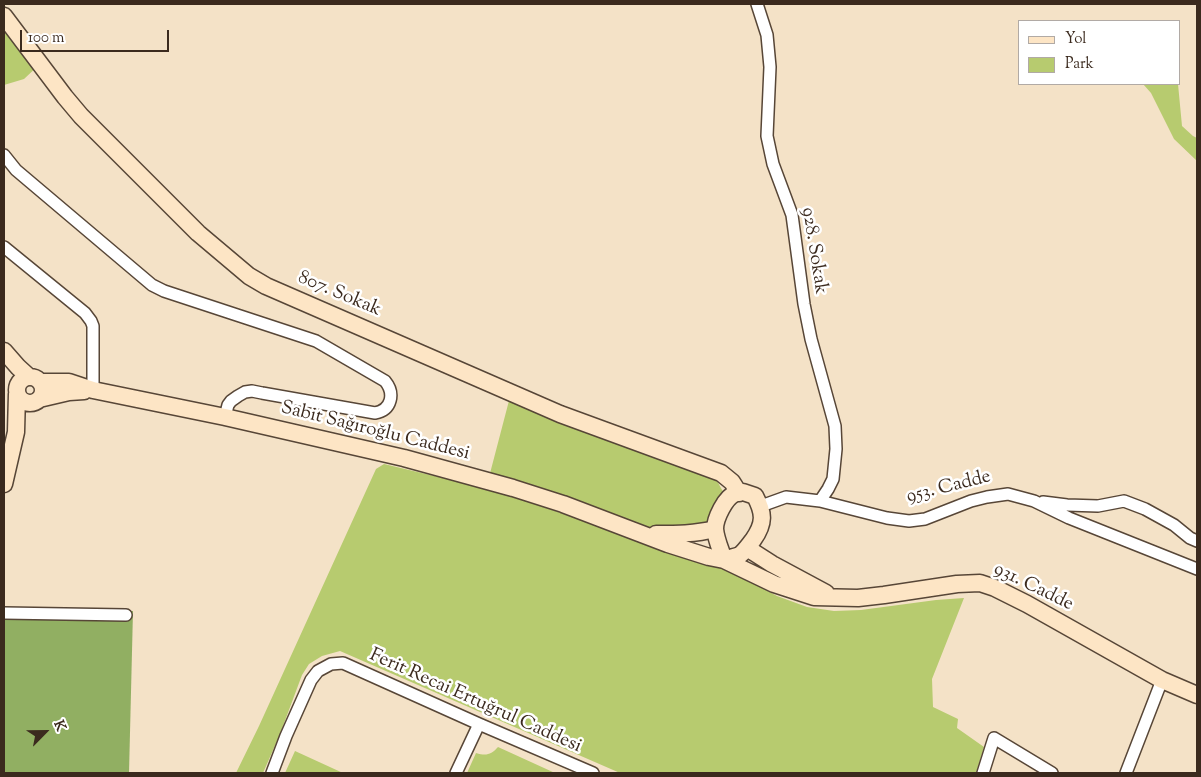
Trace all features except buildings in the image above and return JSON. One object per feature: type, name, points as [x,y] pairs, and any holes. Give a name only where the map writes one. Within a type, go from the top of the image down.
[{"type":"main road","name":"807. Sokak","points":[[4,16],[81,116],[198,233],[249,276],[266,286],[552,410],[721,473],[732,482],[739,493]]},
{"type":"main road","points":[[4,351],[18,367],[42,388],[42,394],[16,432]]},
{"type":"main road","points":[[4,361],[17,394],[22,401],[26,403],[37,400]]},
{"type":"main road","points":[[4,484],[16,432],[17,388],[19,382],[24,379],[35,380]]},
{"type":"main road","name":"Sabit Sağıroğlu Caddesi","points":[[35,380],[69,382],[94,390],[225,417],[404,458],[513,488],[563,504],[668,544],[724,560]]},
{"type":"main road","name":"Sabit Sağıroğlu Caddesi","points":[[37,400],[70,392],[94,390]]},
{"type":"main road","points":[[748,492],[755,496],[761,506],[762,520],[759,531],[747,548],[739,555],[724,560],[715,529],[717,518],[727,499],[734,493],[748,492]]},
{"type":"main road","name":"Sabit Sağıroğlu Caddesi","points":[[641,534],[681,534],[715,529]]},
{"type":"main road","name":"931. Cadde","points":[[747,548],[772,564],[835,597]]},
{"type":"main road","name":"931. Cadde","points":[[724,560],[774,584],[814,597],[858,598],[957,584],[980,583],[995,588],[1027,604],[1162,680],[1197,695]]},
{"type":"street","name":"928. Sokak","points":[[758,4],[767,35],[770,67],[767,136],[773,164],[792,214],[799,271],[811,339],[835,426],[836,449],[832,479],[828,490],[820,501]]},
{"type":"street","points":[[4,155],[16,170],[152,285],[164,292],[316,341],[385,381],[391,393],[387,407],[382,412],[375,414],[252,391],[245,392],[231,401],[225,417]]},
{"type":"street","points":[[4,247],[85,313],[91,321],[94,331],[94,390]]},
{"type":"street","name":"953. Cadde","points":[[761,506],[786,497],[820,501],[887,518],[909,521],[924,519],[987,496],[1008,494],[1034,501],[1069,518],[1197,569]]},
{"type":"street","points":[[1034,501],[1098,506],[1124,501],[1145,509],[1174,525],[1190,538],[1197,540]]},
{"type":"street","points":[[4,613],[126,615]]},
{"type":"street","name":"Ferit Recai Ertuğrul Caddesi","points":[[272,773],[311,680],[318,671],[331,664],[343,663],[593,773]]},
{"type":"street","points":[[1126,773],[1162,680]]},
{"type":"street","points":[[456,773],[478,724]]},
{"type":"street","points":[[983,773],[994,738],[1052,773]]},
{"type":"green space","points":[[4,17],[40,64],[24,79],[4,85]]},
{"type":"green space","points":[[1144,85],[1178,85],[1182,126],[1197,138],[1197,161],[1174,139],[1151,93]]},
{"type":"green space","points":[[511,393],[716,479],[727,499],[715,529],[641,534],[488,481]]},
{"type":"green space","points":[[384,464],[493,490],[645,543],[724,568],[777,596],[807,607],[834,611],[861,610],[964,598],[932,679],[933,707],[958,719],[957,728],[984,747],[976,773],[620,773],[340,651],[322,656],[309,664],[302,675],[263,773],[236,773],[376,469]]},
{"type":"green space","points":[[133,611],[129,773],[4,773],[4,612]]},
{"type":"green space","points":[[498,747],[555,773],[467,773],[476,753],[488,754]]},
{"type":"green space","points":[[295,751],[343,773],[285,773]]}]
